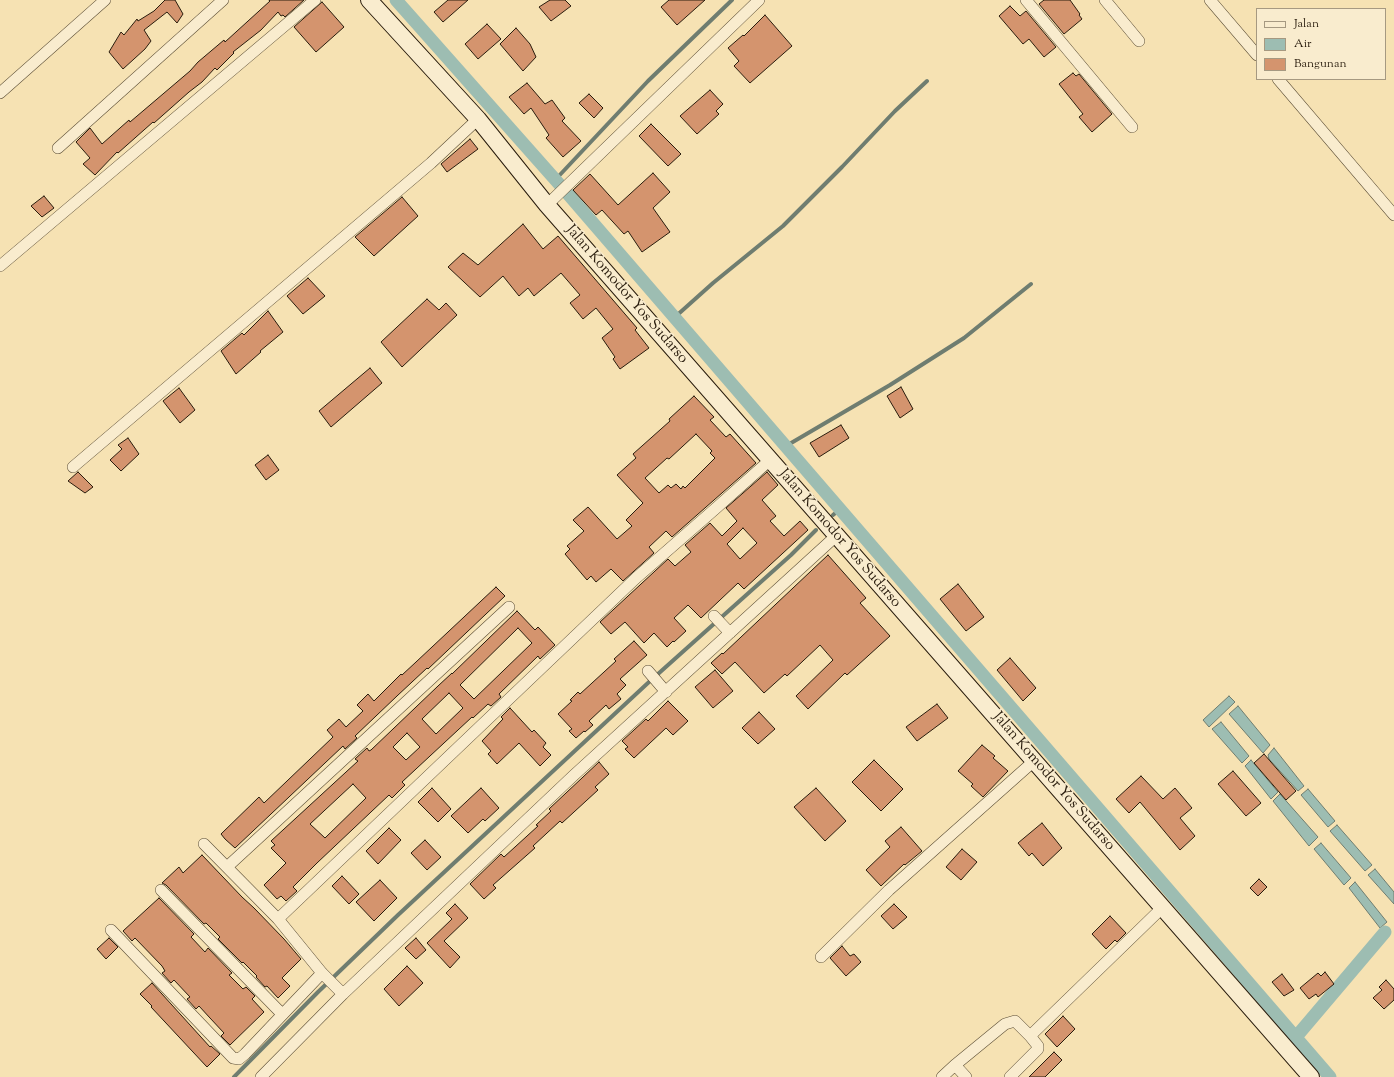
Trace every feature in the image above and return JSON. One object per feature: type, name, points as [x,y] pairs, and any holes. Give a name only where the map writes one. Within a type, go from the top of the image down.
[{"type":"street","points":[[0,93],[105,0]]},
{"type":"street","points":[[58,148],[223,0]]},
{"type":"street","points":[[0,266],[314,0]]},
{"type":"street","name":"Jalan Komodor Yos Sudarso","points":[[368,0],[478,119],[836,536],[1311,1077]]},
{"type":"street","points":[[550,202],[759,0]]},
{"type":"street","points":[[1026,0],[1132,127]]},
{"type":"street","points":[[1105,0],[1139,41]]},
{"type":"street","points":[[1210,0],[1256,54]]},
{"type":"street","points":[[1279,80],[1394,215]]},
{"type":"street","points":[[73,467],[430,163],[478,119]]},
{"type":"street","points":[[278,919],[636,578],[770,460]]},
{"type":"street","points":[[261,1077],[340,992],[568,782],[663,688],[727,629],[836,536]]},
{"type":"street","points":[[227,867],[509,607]]},
{"type":"street","points":[[714,616],[727,629]]},
{"type":"street","points":[[648,671],[663,688]]},
{"type":"street","points":[[821,957],[890,890],[1034,761]]},
{"type":"street","points":[[204,844],[278,919],[340,992]]},
{"type":"street","points":[[162,890],[282,1014]]},
{"type":"street","points":[[1030,1036],[1163,907]]},
{"type":"street","points":[[111,930],[233,1058],[239,1059],[282,1014],[325,976]]},
{"type":"street","points":[[942,1077],[1005,1024],[1015,1021],[1030,1036],[1038,1046],[1038,1049],[1010,1077]]},
{"type":"street","points":[[955,1065],[966,1077]]},
{"type":"water","points":[[1229,696],[1235,702],[1209,727],[1203,720]]},
{"type":"water","points":[[1238,706],[1270,745],[1263,753],[1229,714]]},
{"type":"water","points":[[1221,722],[1249,756],[1242,763],[1212,729]]},
{"type":"water","points":[[1274,748],[1304,786],[1298,791],[1269,759],[1268,755]]},
{"type":"water","points":[[1251,760],[1278,792],[1271,799],[1245,766]]},
{"type":"water","points":[[1308,789],[1335,821],[1328,827],[1301,795]]},
{"type":"water","points":[[1280,794],[1318,837],[1309,846],[1273,801]]},
{"type":"water","points":[[1337,825],[1372,865],[1365,871],[1330,831]]},
{"type":"water","points":[[1321,843],[1351,878],[1344,885],[1314,849]]},
{"type":"water","points":[[1375,869],[1394,892],[1394,904],[1368,875]]},
{"type":"water","points":[[1355,882],[1387,922],[1380,928],[1349,888]]},
{"type":"building","points":[[165,0],[175,0],[183,14],[177,23],[167,12],[144,30],[151,41],[145,49],[123,69],[109,52],[121,32],[124,35],[137,19],[138,21],[154,11]]},
{"type":"building","points":[[269,0],[304,0],[285,17],[283,15],[281,16],[278,12],[261,30],[233,52],[234,53],[217,70],[215,68],[202,82],[118,153],[117,152],[95,175],[83,164],[90,158],[76,142],[90,128],[102,144],[129,120],[130,122],[190,71],[198,62],[224,40],[225,42],[270,1]]},
{"type":"building","points":[[448,0],[468,0],[443,22],[434,12]]},
{"type":"building","points":[[550,0],[565,0],[571,6],[551,21],[539,7]]},
{"type":"building","points":[[669,0],[705,0],[677,25],[661,7]]},
{"type":"building","points":[[1044,0],[1070,0],[1082,19],[1064,34],[1039,4]]},
{"type":"building","points":[[322,2],[344,27],[316,52],[294,27]]},
{"type":"building","points":[[1010,6],[1020,16],[1026,11],[1056,47],[1044,57],[1029,39],[1023,44],[999,16]]},
{"type":"building","points":[[765,15],[792,46],[750,83],[734,66],[739,61],[728,48],[743,35],[744,36]]},
{"type":"building","points":[[487,24],[501,39],[478,59],[465,44]]},
{"type":"building","points":[[516,28],[530,44],[536,57],[523,71],[500,44]]},
{"type":"building","points":[[1073,73],[1076,76],[1079,74],[1112,114],[1092,132],[1079,117],[1083,114],[1059,84]]},
{"type":"building","points":[[527,83],[545,104],[552,100],[565,118],[562,121],[581,141],[563,157],[546,138],[549,135],[531,108],[524,114],[509,97]]},
{"type":"building","points":[[710,90],[723,104],[716,111],[719,114],[697,134],[680,116]]},
{"type":"building","points":[[589,94],[603,108],[594,118],[579,103]]},
{"type":"building","points":[[651,124],[681,154],[668,166],[639,136]]},
{"type":"building","points":[[470,139],[478,149],[447,172],[441,164]]},
{"type":"building","points":[[653,173],[670,192],[653,208],[670,232],[642,252],[628,231],[624,234],[602,210],[596,215],[573,190],[590,174],[618,205]]},
{"type":"building","points":[[44,196],[54,208],[42,217],[31,206]]},
{"type":"building","points":[[402,197],[418,216],[374,256],[355,237]]},
{"type":"building","points":[[523,224],[543,249],[558,236],[637,328],[635,330],[649,348],[620,369],[613,359],[615,357],[602,338],[613,329],[596,308],[583,319],[570,303],[580,295],[561,273],[534,296],[528,288],[519,296],[503,276],[480,297],[448,267],[463,253],[478,265]]},
{"type":"building","points":[[308,278],[325,296],[303,314],[287,296]]},
{"type":"building","points":[[427,299],[439,310],[446,303],[457,315],[402,367],[381,342]]},
{"type":"building","points":[[268,311],[283,332],[236,374],[221,351],[242,333],[244,335]]},
{"type":"building","points":[[370,368],[382,383],[331,427],[319,411]]},
{"type":"building","points":[[901,387],[913,409],[900,418],[887,396]]},
{"type":"building","points":[[179,388],[195,410],[180,423],[163,401]]},
{"type":"building","points":[[694,396],[714,417],[710,420],[726,437],[730,434],[756,463],[672,537],[666,531],[649,547],[654,553],[623,581],[611,569],[596,582],[591,576],[587,580],[565,554],[570,549],[567,546],[584,531],[573,520],[588,507],[617,539],[632,526],[626,520],[643,503],[617,475],[636,458],[633,454],[670,421],[669,419]],"holes":[[[696,434],[712,451],[710,453],[715,458],[685,488],[683,486],[681,489],[676,484],[671,488],[668,485],[659,493],[645,478],[667,458],[669,459]]]},
{"type":"building","points":[[841,425],[849,438],[819,457],[810,443]]},
{"type":"building","points":[[128,438],[139,454],[121,471],[110,460],[122,449],[118,445]]},
{"type":"building","points":[[268,455],[279,470],[266,480],[255,465]]},
{"type":"building","points":[[78,472],[93,487],[85,493],[68,481]]},
{"type":"building","points":[[767,472],[778,485],[762,500],[776,516],[770,521],[784,536],[800,521],[808,530],[744,589],[738,583],[701,618],[688,605],[674,618],[686,631],[667,647],[654,633],[644,643],[625,622],[611,634],[600,622],[668,559],[675,566],[691,552],[685,545],[710,523],[722,536],[737,521],[726,508]],"holes":[[[743,528],[757,543],[740,559],[727,544]]]},
{"type":"building","points":[[828,555],[866,598],[860,603],[890,636],[847,675],[845,673],[808,709],[796,696],[833,660],[820,645],[787,676],[785,674],[764,693],[735,662],[722,674],[711,663],[722,653],[723,654]]},
{"type":"building","points":[[958,584],[984,617],[966,631],[940,599]]},
{"type":"building","points":[[496,587],[505,596],[355,736],[357,738],[345,749],[343,746],[235,848],[225,839],[221,834],[259,797],[264,803],[333,737],[327,730],[339,719],[346,727],[363,711],[357,705],[368,694],[374,701],[401,674],[402,675]]},
{"type":"building","points":[[517,611],[535,630],[538,627],[555,645],[540,659],[538,656],[499,694],[501,697],[491,706],[488,704],[473,718],[472,717],[402,782],[405,785],[392,798],[389,795],[317,863],[293,887],[297,891],[286,901],[281,896],[277,899],[264,885],[286,863],[271,848],[275,845],[271,841],[358,761],[355,759],[367,748],[369,751],[371,750]],"holes":[[[518,628],[532,643],[474,699],[460,685]],[[449,693],[463,708],[436,734],[422,719]],[[407,733],[420,747],[406,760],[393,747]],[[353,784],[366,798],[325,838],[310,824]]]},
{"type":"building","points":[[634,641],[647,655],[620,679],[626,685],[617,694],[621,699],[609,709],[606,705],[589,721],[593,725],[576,738],[569,731],[572,729],[558,714],[572,701],[570,700],[578,692],[580,694],[616,661],[614,659]]},
{"type":"building","points":[[1010,658],[1036,688],[1023,701],[997,670]]},
{"type":"building","points":[[715,670],[733,691],[713,708],[695,687]]},
{"type":"building","points":[[668,701],[688,721],[673,735],[666,728],[634,758],[625,749],[628,747],[622,741],[646,719],[648,721]]},
{"type":"building","points":[[937,704],[948,718],[917,741],[906,727]]},
{"type":"building","points":[[510,708],[532,732],[534,730],[546,743],[543,747],[551,755],[540,766],[519,743],[497,764],[488,754],[491,751],[482,741],[503,719],[501,717]]},
{"type":"building","points":[[759,712],[775,729],[758,744],[742,728]]},
{"type":"building","points":[[982,745],[995,756],[993,758],[1008,771],[983,797],[971,786],[973,784],[958,771]]},
{"type":"building","points":[[1264,754],[1296,791],[1286,800],[1254,763]]},
{"type":"building","points":[[874,760],[903,789],[881,811],[852,782]]},
{"type":"building","points":[[599,762],[609,774],[595,787],[598,790],[562,823],[560,821],[533,846],[535,848],[493,885],[496,888],[484,899],[470,884],[501,854],[504,857],[538,826],[536,825],[551,811],[549,809]]},
{"type":"building","points":[[1233,771],[1261,803],[1246,816],[1218,784]]},
{"type":"building","points":[[1141,776],[1163,799],[1175,788],[1192,808],[1180,818],[1195,836],[1180,850],[1140,802],[1129,813],[1116,799]]},
{"type":"building","points":[[432,788],[451,809],[438,822],[418,802]]},
{"type":"building","points":[[481,788],[499,808],[485,821],[483,819],[468,833],[451,816]]},
{"type":"building","points":[[816,788],[846,821],[825,841],[794,807]]},
{"type":"building","points":[[1042,823],[1062,848],[1043,866],[1032,853],[1029,856],[1018,843]]},
{"type":"building","points":[[901,827],[922,851],[905,865],[904,864],[881,886],[866,870],[890,847],[885,841]]},
{"type":"building","points":[[389,828],[401,840],[378,864],[366,851]]},
{"type":"building","points":[[425,840],[441,857],[427,870],[411,853]]},
{"type":"building","points":[[962,849],[977,862],[961,880],[946,867]]},
{"type":"building","points":[[202,855],[284,939],[301,959],[282,978],[290,986],[278,998],[267,986],[265,987],[256,977],[257,976],[218,939],[220,937],[206,923],[204,924],[166,885],[162,883],[179,867],[183,873]]},
{"type":"building","points":[[342,876],[359,894],[349,904],[332,886]]},
{"type":"building","points":[[1259,879],[1267,887],[1258,896],[1250,888]]},
{"type":"building","points":[[380,880],[397,898],[374,921],[356,902]]},
{"type":"building","points":[[159,898],[194,934],[191,937],[205,952],[208,948],[232,973],[229,975],[243,989],[246,987],[255,996],[252,999],[264,1012],[230,1045],[221,1036],[224,1033],[199,1006],[196,1009],[187,999],[190,997],[174,980],[171,983],[162,973],[165,971],[162,966],[135,938],[132,941],[123,931]]},
{"type":"building","points":[[455,904],[468,918],[444,941],[460,957],[450,968],[427,943],[452,919],[446,913]]},
{"type":"building","points":[[894,904],[907,917],[893,929],[881,916]]},
{"type":"building","points":[[1110,916],[1126,933],[1117,942],[1115,940],[1106,949],[1092,934]]},
{"type":"building","points":[[109,938],[118,947],[106,959],[97,949]]},
{"type":"building","points":[[416,938],[426,950],[416,959],[405,948]]},
{"type":"building","points":[[842,946],[850,956],[854,954],[861,962],[846,976],[830,958]]},
{"type":"building","points":[[407,966],[423,983],[399,1006],[384,989]]},
{"type":"building","points":[[1325,972],[1334,984],[1318,997],[1316,994],[1309,999],[1300,988],[1318,973],[1321,976]]},
{"type":"building","points":[[1282,974],[1294,990],[1284,996],[1272,982]]},
{"type":"building","points":[[1386,980],[1394,989],[1394,1000],[1384,1009],[1373,998],[1382,990],[1379,987]]},
{"type":"building","points":[[152,983],[210,1047],[211,1046],[220,1054],[207,1067],[140,994]]},
{"type":"building","points":[[1063,1016],[1075,1029],[1057,1047],[1045,1034]]},
{"type":"building","points":[[1054,1052],[1062,1060],[1045,1077],[1029,1077]]},
{"type":"waterway","points":[[396,0],[568,194],[1330,1077]]},
{"type":"waterway","points":[[556,179],[648,81],[732,0]]},
{"type":"waterway","points":[[675,317],[713,283],[783,226],[895,111],[927,81]]},
{"type":"waterway","points":[[786,446],[890,385],[964,338],[1031,284]]},
{"type":"waterway","points":[[833,515],[840,509]]},
{"type":"waterway","points":[[234,1077],[318,992],[398,915],[649,682],[791,555],[816,530]]},
{"type":"waterway","points":[[1296,1037],[1385,932]]}]
